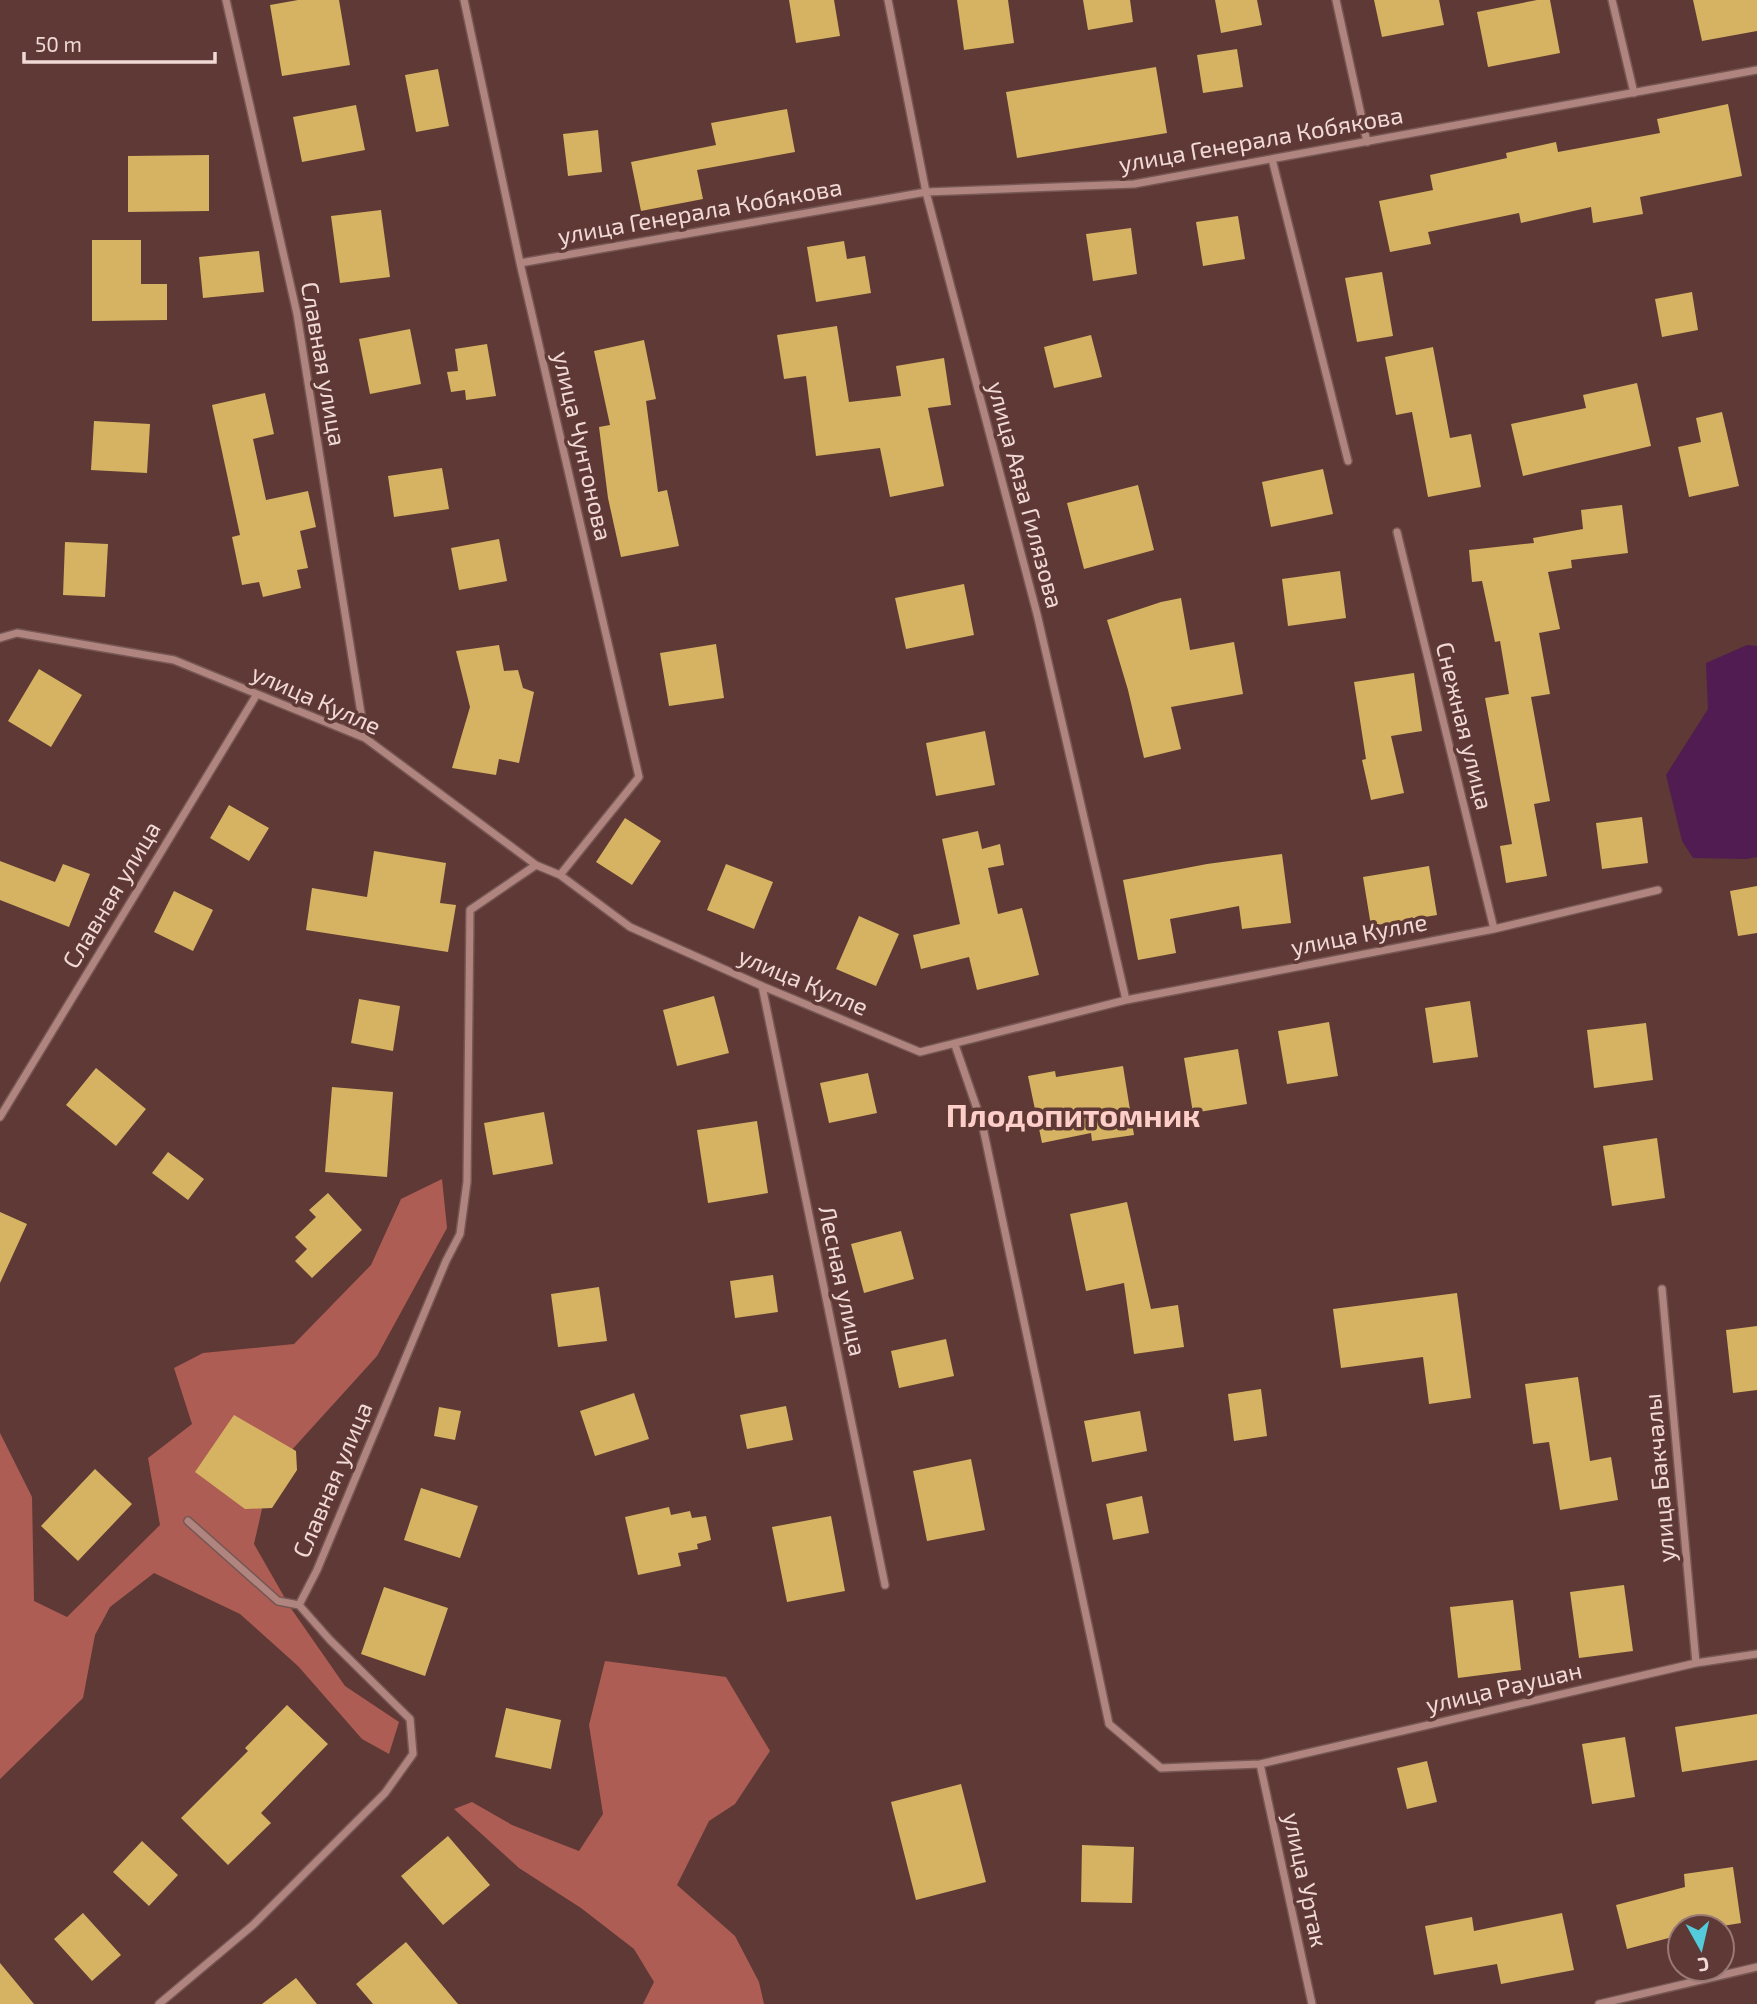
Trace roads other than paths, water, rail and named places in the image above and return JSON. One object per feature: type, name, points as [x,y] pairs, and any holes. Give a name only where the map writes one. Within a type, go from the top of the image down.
[{"type":"street","name":"Славная улица","points":[[226,0],[297,314],[365,738]]},
{"type":"street","name":"улица Чунтонова","points":[[464,0],[520,263],[639,777],[560,874]]},
{"type":"street","name":"улица Аяза Гилязова","points":[[888,0],[926,192],[1037,614],[1126,1000]]},
{"type":"street","points":[[1336,0],[1367,142]]},
{"type":"street","points":[[1612,0],[1633,93]]},
{"type":"street","name":"улица Генерала Кобякова","points":[[520,263],[926,192],[1134,184],[1757,70]]},
{"type":"street","points":[[1272,159],[1348,461]]},
{"type":"street","name":"Снежная улица","points":[[1397,532],[1494,929]]},
{"type":"street","name":"улица Кулле","points":[[0,638],[17,633],[174,660],[365,738],[536,864],[560,874],[630,927],[920,1052],[1126,1000],[1494,929],[1658,890]]},
{"type":"street","name":"Славная улица","points":[[0,1117],[257,694]]},
{"type":"street","name":"Славная улица","points":[[299,1605],[317,1570],[446,1261],[460,1234],[467,1182],[470,910],[536,864]]},
{"type":"street","name":"Лесная улица","points":[[762,986],[885,1584]]},
{"type":"street","name":"улица Раушан","points":[[955,1045],[982,1123],[1110,1724],[1161,1768],[1260,1764],[1696,1663],[1757,1654]]},
{"type":"street","name":"улица Бакчалы","points":[[1662,1289],[1696,1663]]},
{"type":"street","points":[[159,2004],[253,1926],[385,1793],[414,1754],[410,1719],[330,1640],[299,1605],[278,1601],[188,1521]]},
{"type":"street","name":"улица Уртак","points":[[1260,1764],[1312,2004]]},
{"type":"street","points":[[1599,2004],[1757,1967]]},
{"type":"district","name":"Плодопитомник","points":[[1073,1116]]}]
